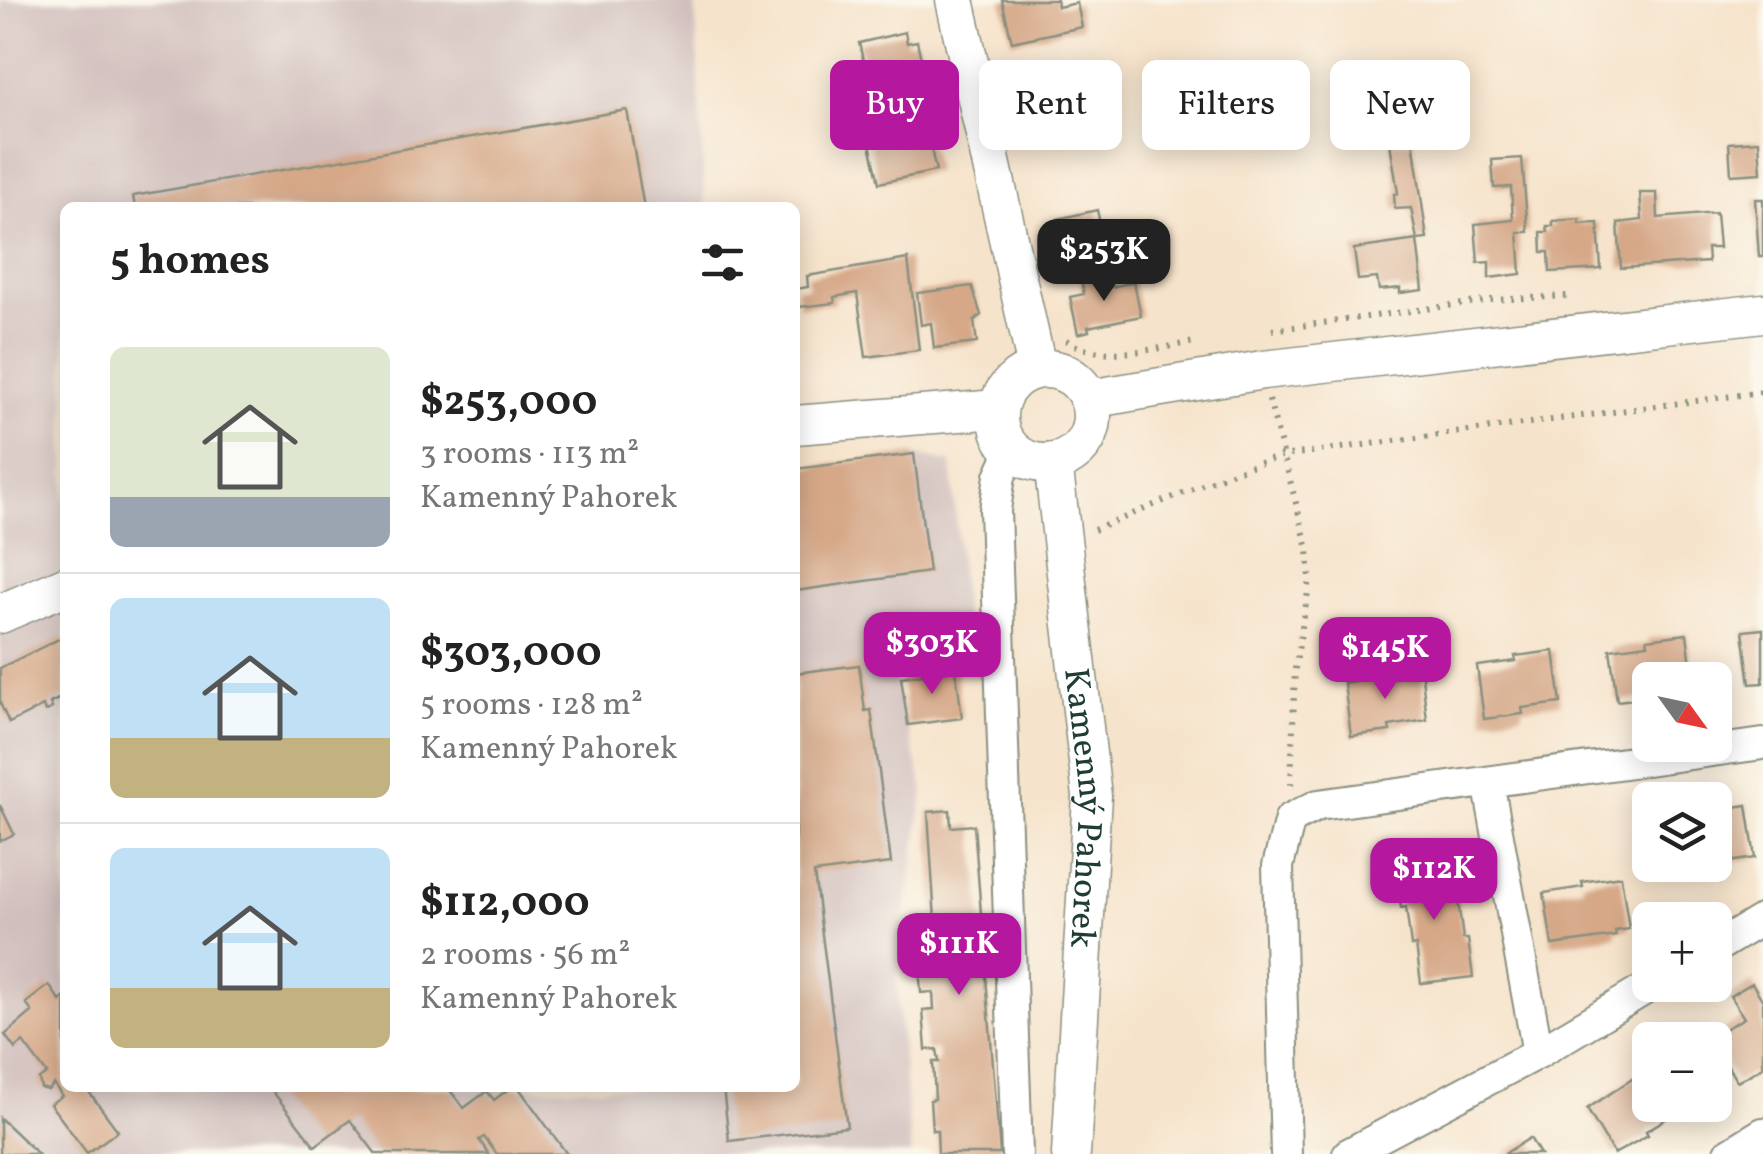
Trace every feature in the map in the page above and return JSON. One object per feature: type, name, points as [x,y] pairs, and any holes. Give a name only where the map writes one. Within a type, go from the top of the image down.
[{"type":"street","points":[[955,0],[1038,368]]},
{"type":"street","points":[[1090,399],[1263,370],[1763,312]]},
{"type":"street","points":[[1038,368],[1068,374],[1090,399],[1092,419],[1087,439],[1073,454],[1054,462],[1032,461],[1012,450],[1000,431],[998,409],[1012,382],[1038,368]]},
{"type":"street","points":[[800,425],[998,409]]},
{"type":"street","name":"Kamenný Pahorek","points":[[1012,450],[1000,476],[995,510],[1016,1154]]},
{"type":"street","name":"Kamenný Pahorek","points":[[1054,462],[1092,796],[1070,1154]]},
{"type":"street","points":[[0,614],[60,588]]},
{"type":"street","points":[[1286,1154],[1278,866],[1290,819],[1318,805],[1763,744]]},
{"type":"street","points":[[1488,782],[1538,1053]]},
{"type":"street","points":[[1732,938],[1763,919]]},
{"type":"street","points":[[1348,1154],[1538,1053],[1632,997]]},
{"type":"street","points":[[1729,1154],[1763,1133]]},
{"type":"path","points":[[1264,331],[1491,300],[1585,295]]},
{"type":"path","points":[[1059,332],[1075,346],[1098,352],[1198,342]]},
{"type":"path","points":[[1263,370],[1308,549],[1310,580],[1296,670],[1290,819]]},
{"type":"path","points":[[1064,535],[1087,533],[1282,456],[1763,392]]},
{"type":"shaded area","points":[[0,0],[695,0],[705,202],[60,202],[60,1092],[800,1092],[800,468],[914,454],[951,463],[965,630],[892,669],[924,790],[896,977],[911,1154],[0,1154]]},
{"type":"building","points":[[1002,0],[1057,0],[1058,7],[1077,3],[1082,27],[1012,42]]},
{"type":"building","points":[[905,32],[907,43],[917,41],[921,59],[863,60],[859,43]]},
{"type":"building","points":[[627,110],[643,202],[134,202],[133,196]]},
{"type":"building","points":[[1759,141],[1761,173],[1731,175],[1729,143]]},
{"type":"building","points":[[871,150],[931,150],[936,171],[879,183]]},
{"type":"building","points":[[1391,150],[1414,150],[1427,239],[1417,240],[1411,208],[1395,209],[1394,194],[1398,193]]},
{"type":"building","points":[[1522,158],[1528,232],[1518,232],[1521,274],[1489,278],[1489,262],[1478,263],[1475,224],[1513,220],[1511,187],[1494,188],[1492,160]]},
{"type":"building","points":[[1640,193],[1657,193],[1658,218],[1716,213],[1719,248],[1707,248],[1708,262],[1621,268],[1618,223],[1642,220]]},
{"type":"building","points":[[1755,199],[1763,199],[1763,257],[1759,257]]},
{"type":"building","points":[[1097,210],[1102,233],[1096,234],[1104,262],[1083,268],[1081,260],[1062,264],[1057,242],[1063,240],[1058,219]]},
{"type":"building","points":[[1580,219],[1579,224],[1598,223],[1601,269],[1550,272],[1549,252],[1542,252],[1541,232],[1548,232],[1547,226],[1553,226],[1553,221]]},
{"type":"building","points":[[1417,240],[1423,290],[1379,290],[1377,278],[1358,280],[1354,249]]},
{"type":"building","points":[[908,259],[919,350],[866,357],[857,293],[834,297],[835,303],[800,307],[800,288],[808,287],[807,276]]},
{"type":"building","points":[[1105,275],[1107,288],[1134,282],[1141,316],[1088,327],[1089,331],[1078,334],[1070,297],[1084,294],[1081,280]]},
{"type":"building","points":[[972,286],[981,315],[974,321],[977,343],[934,348],[931,323],[921,325],[917,293]]},
{"type":"building","points":[[914,454],[929,572],[800,590],[800,468]]},
{"type":"building","points":[[1763,629],[1763,683],[1750,684],[1743,631]]},
{"type":"building","points":[[1687,634],[1691,662],[1632,662],[1632,699],[1617,701],[1610,649],[1648,644],[1647,639]]},
{"type":"building","points":[[60,638],[60,698],[50,703],[52,708],[45,712],[43,706],[9,723],[0,703],[0,668]]},
{"type":"building","points":[[923,642],[925,663],[900,666],[897,645]]},
{"type":"building","points":[[1554,651],[1561,703],[1522,708],[1523,714],[1484,719],[1477,666]]},
{"type":"building","points":[[859,665],[865,711],[871,710],[891,863],[814,873],[847,1127],[729,1141],[723,1092],[800,1092],[800,672]]},
{"type":"building","points":[[1421,668],[1427,720],[1389,726],[1390,731],[1351,736],[1344,683]]},
{"type":"building","points":[[956,670],[962,718],[908,725],[901,677]]},
{"type":"building","points":[[0,805],[14,834],[0,841]]},
{"type":"building","points":[[1747,805],[1755,858],[1732,861],[1732,807]]},
{"type":"building","points":[[950,810],[951,827],[974,825],[1000,1154],[938,1154],[937,1130],[932,1130],[933,1062],[939,1062],[937,1049],[926,1050],[923,1010],[934,1009],[933,992],[921,993],[918,953],[929,952],[928,937],[936,936],[928,812]]},
{"type":"building","points":[[1449,863],[1453,902],[1458,901],[1473,977],[1421,983],[1406,907],[1401,908],[1396,869]]},
{"type":"building","points":[[1621,876],[1629,929],[1615,931],[1616,936],[1552,945],[1544,893]]},
{"type":"building","points":[[1752,983],[1763,1001],[1763,1067],[1737,1082],[1732,1074],[1732,1025],[1744,1018],[1732,995]]},
{"type":"building","points":[[49,985],[60,1001],[60,1092],[89,1092],[118,1131],[87,1153],[50,1104],[62,1096],[54,1084],[48,1090],[41,1088],[39,1079],[47,1074],[23,1042],[15,1049],[5,1035],[32,1012],[26,1003]]},
{"type":"building","points":[[1632,1079],[1632,1122],[1661,1122],[1646,1131],[1648,1135],[1614,1154],[1587,1109]]},
{"type":"building","points":[[273,1092],[451,1092],[464,1108],[486,1092],[494,1100],[505,1092],[522,1092],[567,1154],[497,1154],[484,1137],[479,1140],[489,1154],[376,1154],[350,1120],[315,1146]]},
{"type":"building","points":[[0,1118],[38,1154],[0,1154]]},
{"type":"building","points":[[1530,1138],[1540,1154],[1504,1154]]}]
